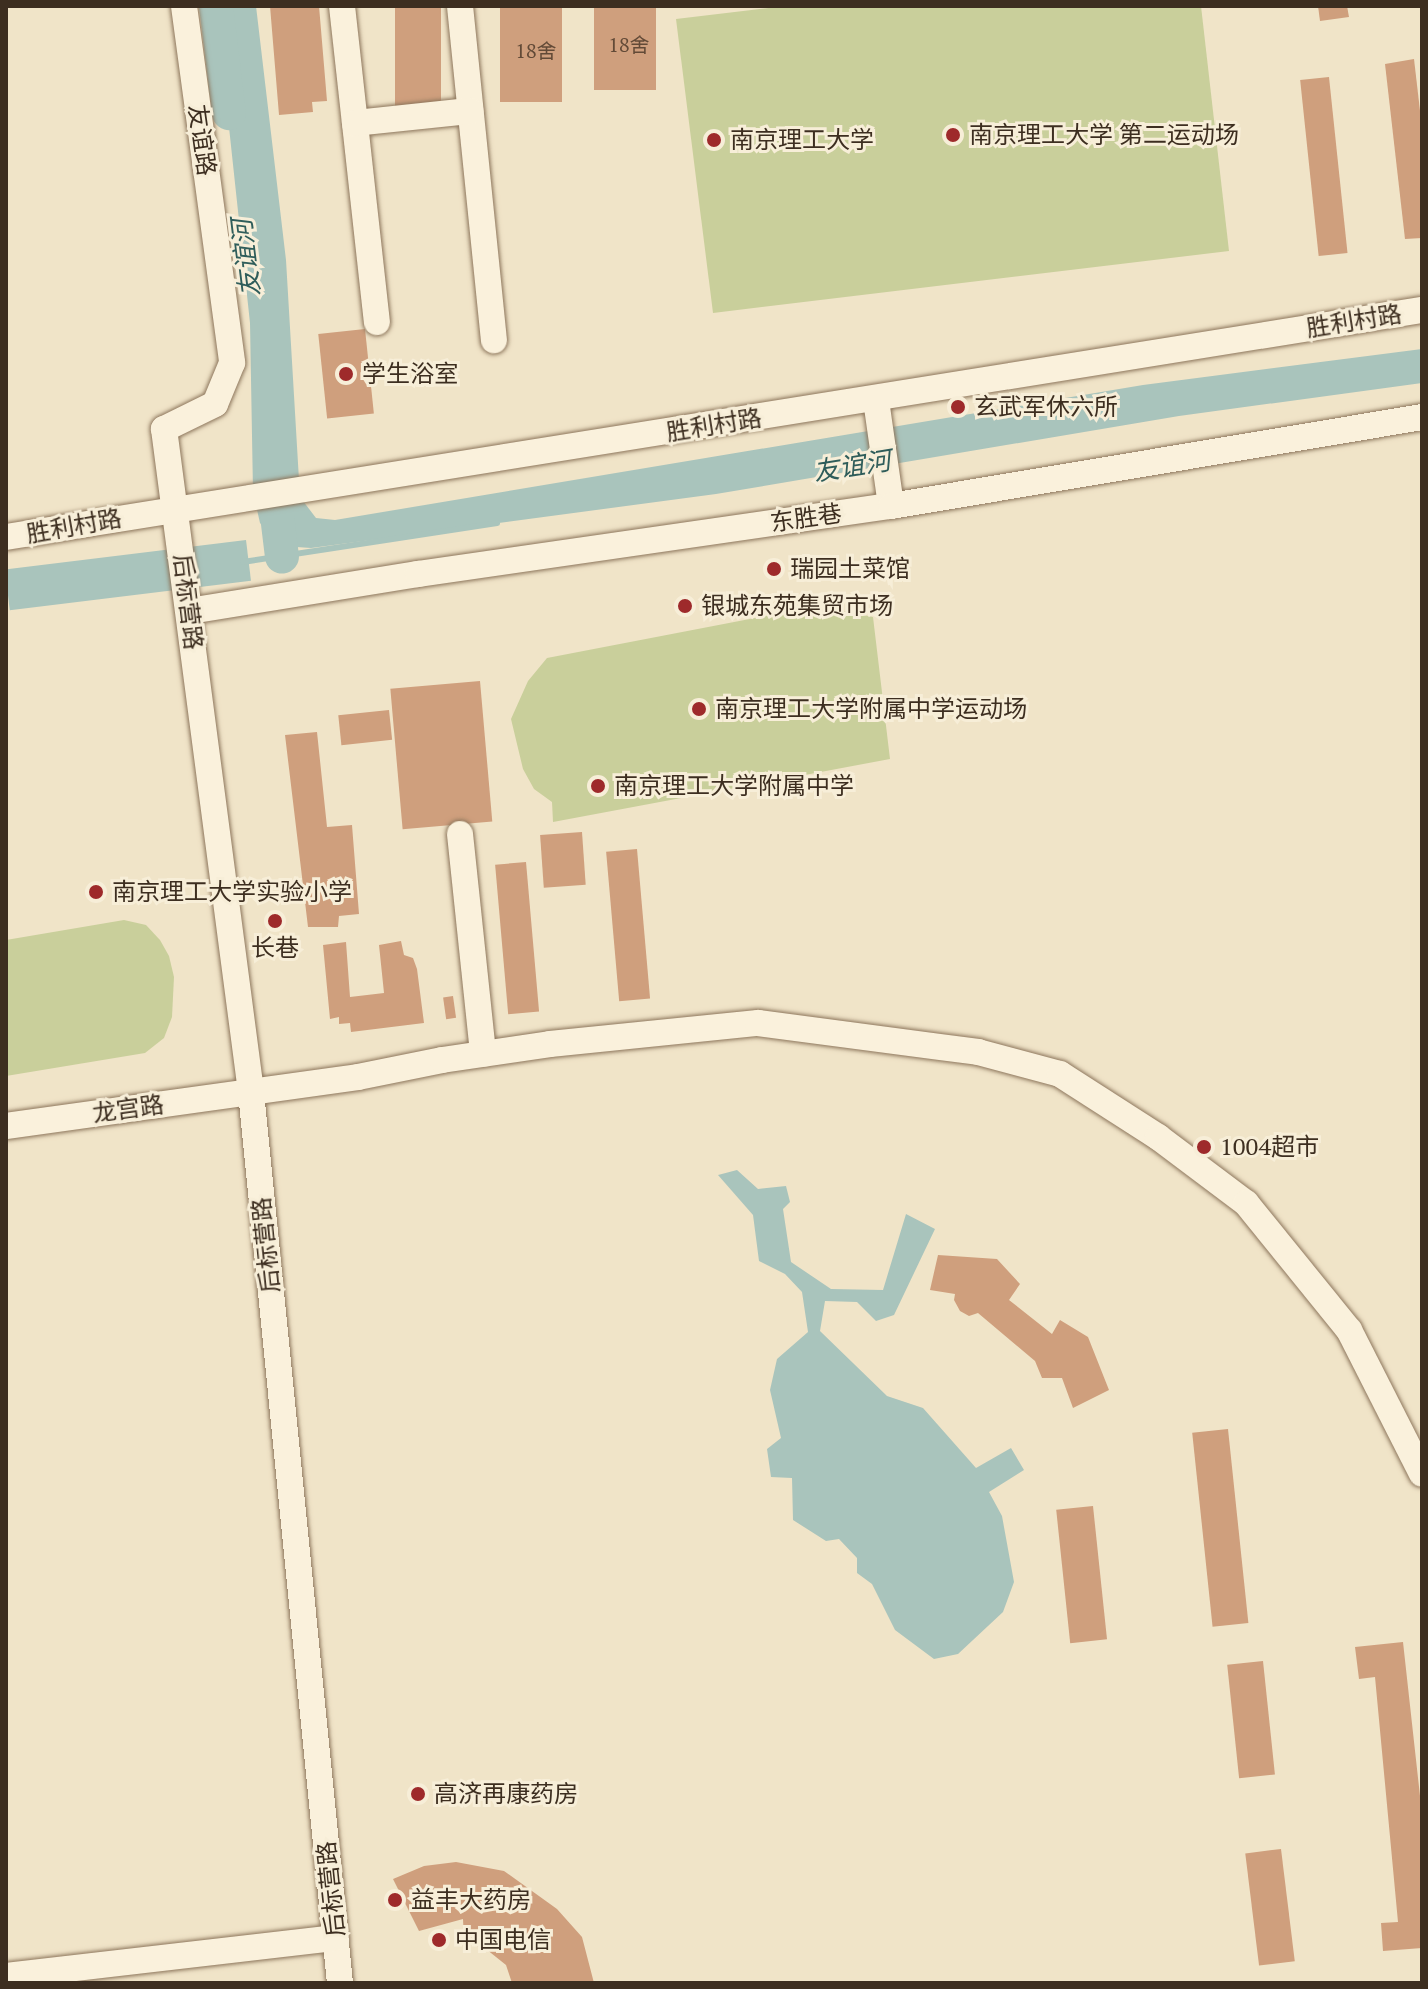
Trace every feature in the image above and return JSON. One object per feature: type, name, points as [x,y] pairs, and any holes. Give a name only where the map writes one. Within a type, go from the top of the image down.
[{"type":"street","name":"友谊路","points":[[164,429],[215,404],[232,363],[184,6]]},
{"type":"street","points":[[342,6],[377,322]]},
{"type":"street","points":[[460,6],[494,340]]},
{"type":"street","points":[[355,123],[470,111]]},
{"type":"street","name":"胜利村路","points":[[6,537],[177,519],[205,504],[876,400],[1422,310]]},
{"type":"street","points":[[876,400],[890,498]]},
{"type":"street","name":"东胜巷","points":[[189,611],[890,498],[1422,417]]},
{"type":"street","name":"后标营路","points":[[164,429],[251,1092],[340,1983]]},
{"type":"street","points":[[460,834],[483,1054]]},
{"type":"street","name":"龙宫路","points":[[6,1126],[358,1077],[483,1054],[758,1023],[978,1052],[1060,1074],[1158,1137],[1246,1203],[1349,1330],[1422,1474]]},
{"type":"street","points":[[8,1978],[336,1938]]},
{"type":"green space","name":"南京理工大学 第二运动场","points":[[786,6],[1201,6],[1229,251],[713,313],[676,19]]},
{"type":"green space","name":"南京理工大学附属中学运动场","points":[[818,606],[873,617],[890,759],[553,822],[552,802],[534,789],[523,769],[511,719],[528,681],[547,658]]},
{"type":"green space","points":[[124,920],[146,925],[169,956],[174,977],[172,1017],[164,1038],[145,1053],[6,1076],[6,940]]},
{"type":"water","points":[[216,6],[256,6],[286,260],[300,497],[316,518],[335,520],[1143,385],[1422,349],[1422,383],[1179,416],[716,494],[311,548],[282,546],[260,523],[253,492],[250,323]]},
{"type":"water","points":[[246,540],[251,581],[10,610],[6,569]]},
{"type":"water","points":[[737,1170],[758,1189],[786,1186],[790,1202],[783,1209],[791,1262],[831,1289],[883,1290],[906,1214],[935,1229],[894,1315],[876,1321],[857,1302],[825,1301],[820,1331],[887,1396],[923,1408],[976,1468],[1011,1448],[1024,1470],[989,1492],[1002,1516],[1014,1582],[1003,1612],[958,1654],[934,1659],[895,1630],[872,1584],[857,1573],[857,1558],[839,1539],[826,1541],[793,1520],[792,1478],[771,1477],[767,1449],[781,1438],[770,1390],[777,1359],[808,1332],[802,1292],[785,1274],[759,1261],[753,1215],[718,1175]]},
{"type":"building","points":[[270,6],[319,6],[327,101],[312,102],[313,112],[279,115]]},
{"type":"building","points":[[395,6],[441,6],[441,110],[395,110]]},
{"type":"building","points":[[500,6],[562,6],[562,102],[500,102]]},
{"type":"building","points":[[594,6],[656,6],[656,90],[594,90]]},
{"type":"building","points":[[1318,6],[1347,6],[1349,17],[1320,21]]},
{"type":"building","points":[[1414,59],[1422,128],[1422,238],[1405,239],[1385,64]]},
{"type":"building","points":[[1329,77],[1348,253],[1319,256],[1300,80]]},
{"type":"building","name":"学生浴室","points":[[365,329],[374,414],[327,418],[318,334]]},
{"type":"building","points":[[480,681],[492,821],[403,829],[390,689]]},
{"type":"building","points":[[389,710],[392,740],[341,745],[338,715]]},
{"type":"building","points":[[317,732],[327,827],[352,825],[359,914],[339,916],[338,927],[308,927],[285,735]]},
{"type":"building","points":[[582,832],[586,885],[544,888],[540,835]]},
{"type":"building","points":[[637,849],[650,998],[619,1001],[606,852]]},
{"type":"building","points":[[526,862],[539,1011],[508,1014],[495,865]]},
{"type":"building","points":[[401,941],[404,955],[413,958],[417,969],[424,1023],[351,1032],[350,1023],[339,1024],[339,1017],[330,1019],[323,945],[346,942],[350,997],[384,993],[379,945]]},
{"type":"building","points":[[453,996],[456,1018],[446,1019],[443,997]]},
{"type":"building","points":[[938,1255],[997,1259],[1020,1284],[1009,1300],[1052,1334],[1060,1320],[1088,1337],[1109,1390],[1073,1408],[1062,1378],[1042,1378],[1035,1361],[978,1313],[969,1316],[960,1311],[954,1300],[955,1294],[930,1290]]},
{"type":"building","points":[[1228,1429],[1248,1623],[1213,1627],[1192,1433]]},
{"type":"building","points":[[1093,1506],[1107,1639],[1070,1643],[1056,1510]]},
{"type":"building","points":[[1403,1642],[1422,1814],[1422,1948],[1383,1951],[1381,1923],[1398,1922],[1375,1677],[1359,1679],[1355,1647]]},
{"type":"building","points":[[1263,1661],[1275,1774],[1239,1778],[1227,1665]]},
{"type":"building","points":[[1281,1849],[1295,1961],[1259,1966],[1245,1853]]},
{"type":"building","points":[[456,1862],[504,1871],[557,1909],[582,1937],[594,1983],[512,1983],[506,1965],[486,1949],[464,1942],[463,1919],[419,1931],[393,1879],[424,1866]]},
{"type":"waterway","name":"友谊河","points":[[216,6],[229,113]]},
{"type":"waterway","name":"友谊河","points":[[275,499],[282,557]]},
{"type":"waterway","name":"友谊河","points":[[243,562],[497,523]]},
{"type":"place","name":"南京理工大学 第二运动场","points":[[953,135]]},
{"type":"place","name":"南京理工大学","points":[[714,140]]},
{"type":"place","name":"学生浴室","points":[[346,374]]},
{"type":"place","name":"玄武军休六所","points":[[958,407]]},
{"type":"place","name":"瑞园土菜馆","points":[[774,569]]},
{"type":"place","name":"银城东苑集贸市场","points":[[685,606]]},
{"type":"place","name":"南京理工大学附属中学运动场","points":[[699,709]]},
{"type":"place","name":"南京理工大学附属中学","points":[[598,786]]},
{"type":"place","name":"南京理工大学实验小学","points":[[96,892]]},
{"type":"place","name":"长巷","points":[[275,921]]},
{"type":"place","name":"1004超市","points":[[1204,1147]]},
{"type":"place","name":"高济再康药房","points":[[418,1794]]},
{"type":"place","name":"益丰大药房","points":[[395,1900]]},
{"type":"place","name":"中国电信","points":[[439,1940]]}]
